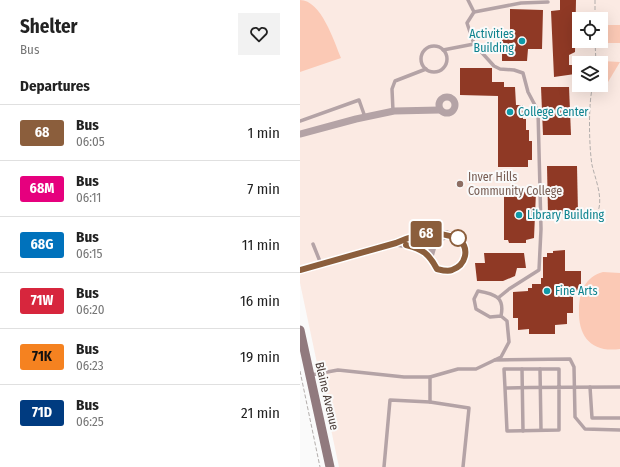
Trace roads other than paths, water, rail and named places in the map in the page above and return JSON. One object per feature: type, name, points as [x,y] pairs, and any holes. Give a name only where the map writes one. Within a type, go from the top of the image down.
[{"type":"street","points":[[300,134],[365,117],[393,112],[440,110]]},
{"type":"street","points":[[300,270],[396,243],[411,236],[428,233],[447,234],[458,238],[466,248],[466,257],[460,266],[450,271],[437,269],[430,257],[416,248],[396,243]]},
{"type":"street","points":[[430,257],[434,243],[447,234]]},
{"type":"street","name":"Blaine Avenue","points":[[300,330],[330,467]]},
{"type":"lane","points":[[468,0],[474,12]]},
{"type":"lane","points":[[498,298],[509,289],[539,270],[541,229],[538,111],[528,92],[523,73],[514,70],[500,69],[494,66],[474,44],[467,23],[474,12],[521,3],[548,2]]},
{"type":"lane","points":[[443,50],[474,44]]},
{"type":"lane","points":[[431,46],[436,46],[443,50],[447,57],[447,62],[442,69],[435,72],[426,69],[421,59],[424,51],[431,46]]},
{"type":"lane","points":[[393,112],[392,88],[395,81],[426,69]]},
{"type":"lane","points":[[300,121],[359,100],[365,117]]},
{"type":"lane","points":[[313,244],[321,264]]},
{"type":"lane","points":[[310,375],[338,370],[404,377],[430,377],[458,369],[476,368],[501,357],[509,342],[507,321],[501,316],[490,317],[476,309],[474,299],[478,291],[492,294],[498,298],[503,307],[501,316]]},
{"type":"lane","points":[[494,360],[570,359],[574,367],[575,417],[585,428],[620,430]]},
{"type":"lane","points":[[504,369],[540,369],[559,369],[559,430],[508,431],[504,369]]},
{"type":"lane","points":[[522,369],[523,431]]},
{"type":"lane","points":[[540,369],[541,430]]},
{"type":"lane","points":[[430,377],[430,402]]},
{"type":"lane","points":[[590,387],[592,418],[620,418]]},
{"type":"lane","points":[[505,388],[620,387]]},
{"type":"lane","points":[[384,467],[390,400],[430,402],[469,408],[463,467]]},
{"type":"place","name":"Activities Building","points":[[522,41]]},
{"type":"place","name":"College Center","points":[[510,112]]},
{"type":"place","name":"Inver Hills Community College","points":[[460,184]]},
{"type":"place","name":"Library Building","points":[[519,215]]},
{"type":"place","name":"Fine Arts","points":[[547,291]]}]
